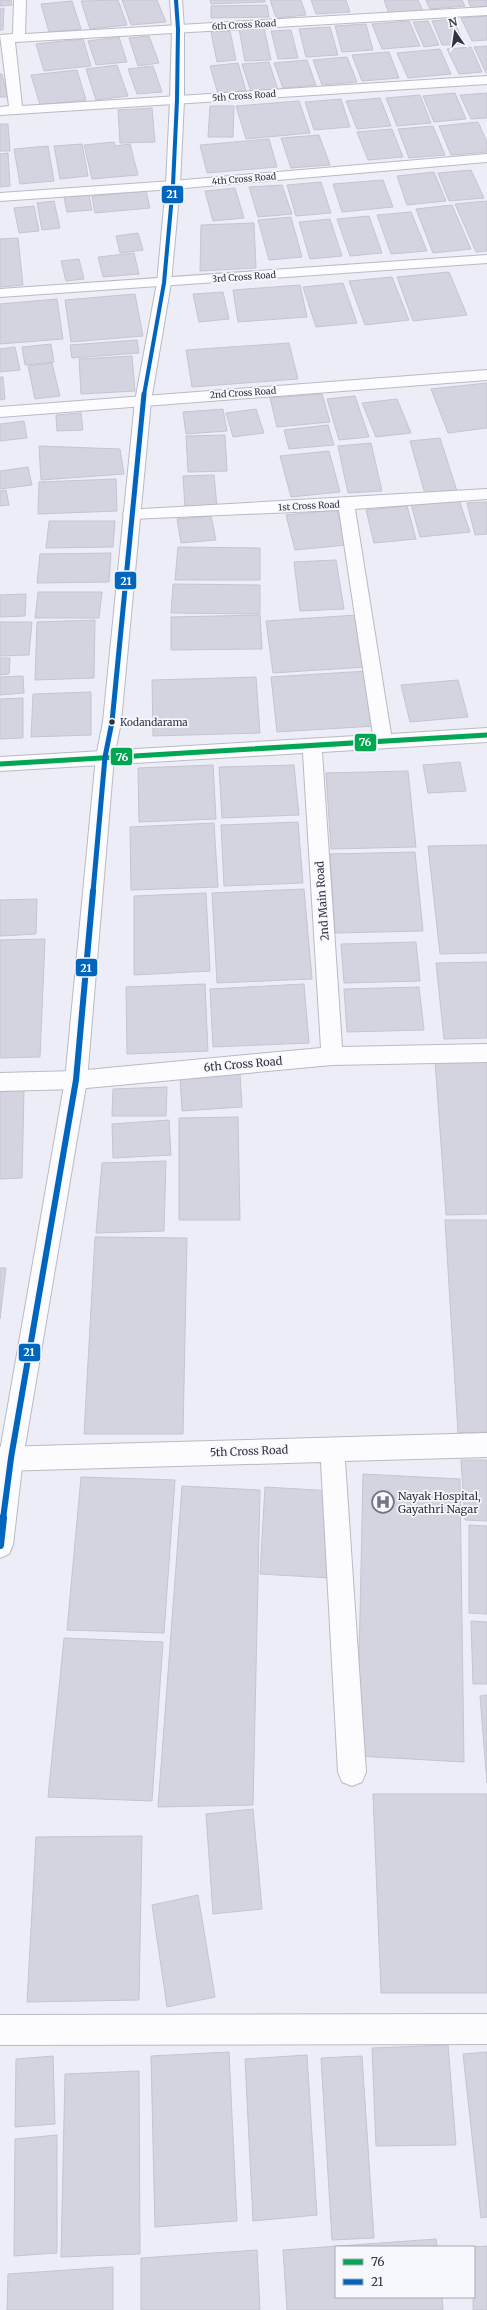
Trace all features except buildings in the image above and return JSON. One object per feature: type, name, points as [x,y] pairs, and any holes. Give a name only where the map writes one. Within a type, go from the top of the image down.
[{"type":"street","points":[[16,110],[9,38],[20,0]]},
{"type":"street","points":[[0,1545],[5,1459],[76,1080],[105,757],[112,722],[143,401],[164,283],[173,185],[177,100],[178,29],[176,0]]},
{"type":"street","name":"6th Cross Road","points":[[9,38],[487,11]]},
{"type":"street","name":"5th Cross Road","points":[[0,111],[487,80]]},
{"type":"street","name":"4th Cross Road","points":[[0,197],[173,185],[487,158]]},
{"type":"street","name":"3rd Cross Road","points":[[0,293],[164,283],[487,259]]},
{"type":"street","name":"2nd Cross Road","points":[[0,412],[487,375]]},
{"type":"street","name":"1st Cross Road","points":[[131,514],[346,504],[487,494]]},
{"type":"street","points":[[346,504],[383,742]]},
{"type":"street","points":[[0,764],[105,757],[312,747],[487,735]]},
{"type":"street","name":"2nd Main Road","points":[[312,747],[332,1056]]},
{"type":"street","name":"6th Cross Road","points":[[0,1082],[76,1080],[332,1056],[487,1053]]},
{"type":"street","name":"5th Cross Road","points":[[5,1459],[487,1445]]},
{"type":"street","points":[[332,1449],[352,1772]]},
{"type":"street","points":[[0,2030],[487,2029]]},
{"type":"transit line","name":"21","points":[[0,1545],[11,1458],[76,1080],[105,757],[112,722],[143,401],[164,283],[173,185],[177,100],[178,29],[176,0]]},
{"type":"transit line","name":"76","points":[[0,764],[487,735]]},
{"type":"place","name":"Kodandarama","points":[[112,722]]},
{"type":"place","name":"Nayak Hospital, Gayathri Nagar","points":[[383,1502]]}]
